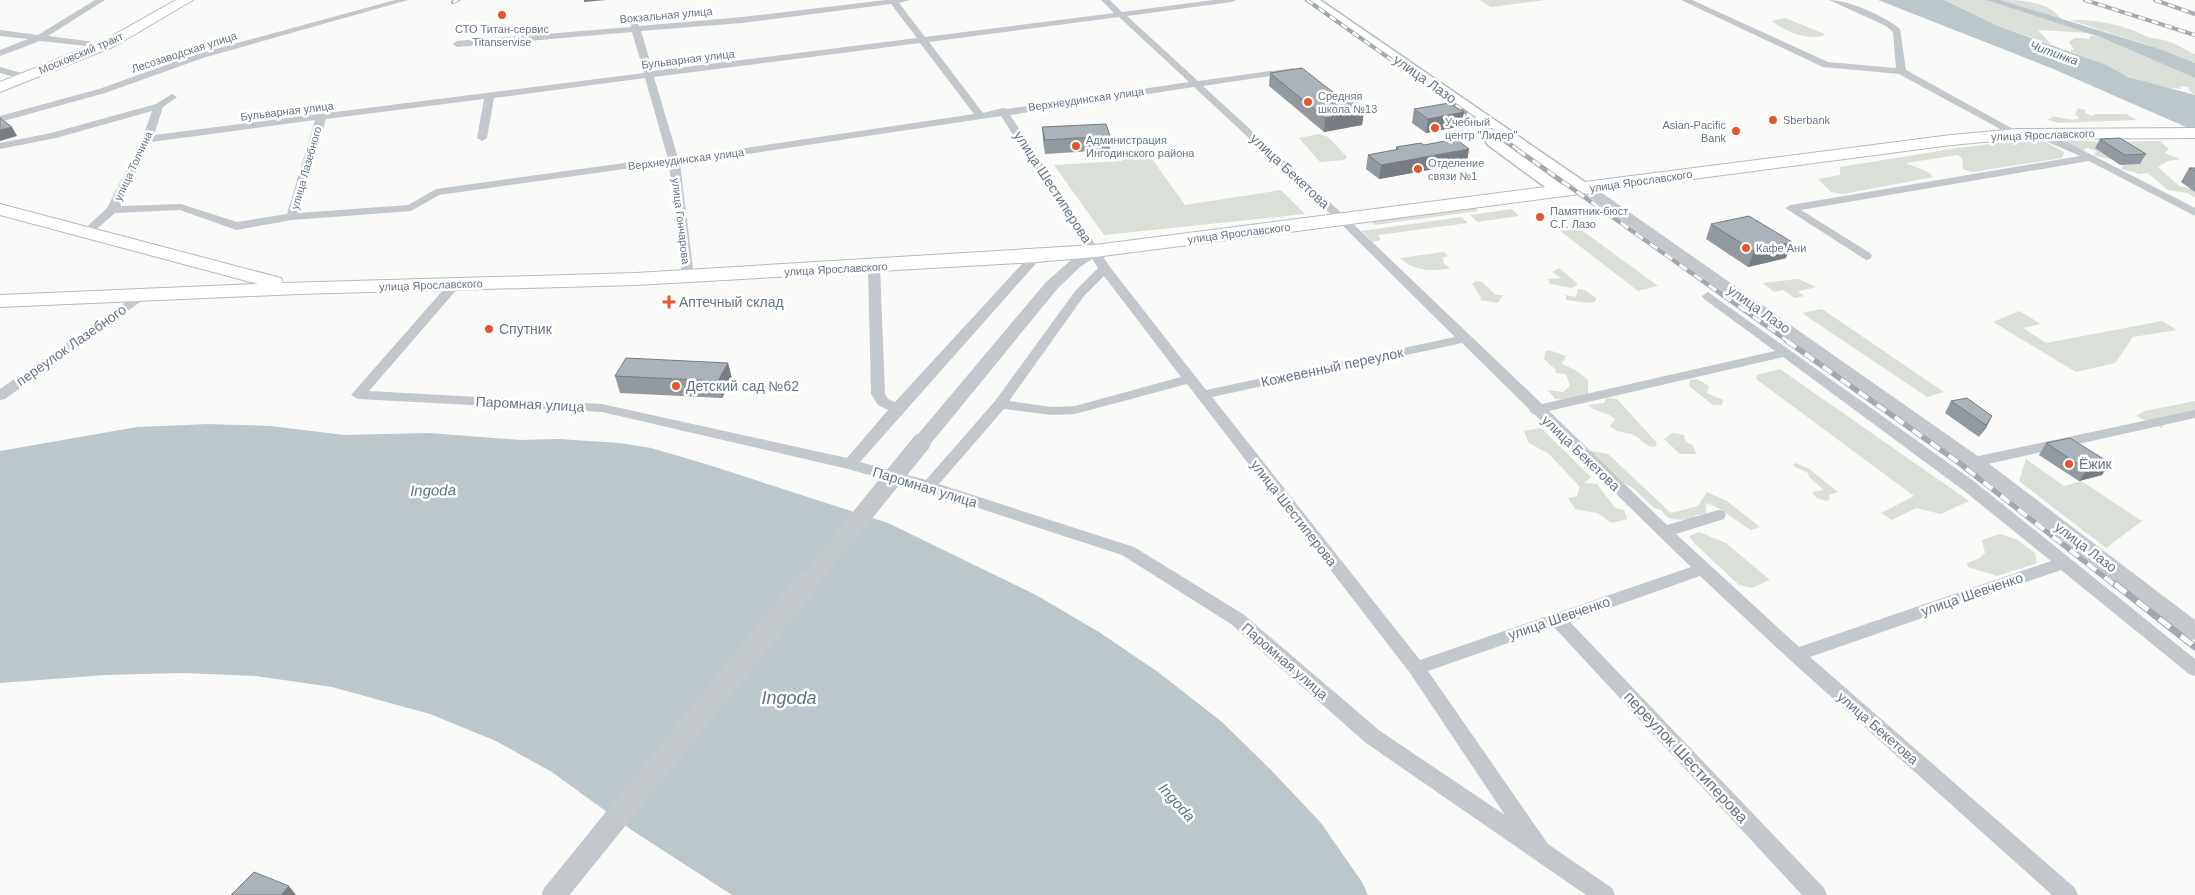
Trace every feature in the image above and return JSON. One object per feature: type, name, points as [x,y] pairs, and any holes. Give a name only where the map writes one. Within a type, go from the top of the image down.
[{"type":"main road","name":"Московский тракт","points":[[0,87],[102,46],[186,0]]},
{"type":"main road","name":"улица Лазо","points":[[1300,0],[1562,192]]},
{"type":"main road","name":"улица Лазо","points":[[1312,0],[1587,189]]},
{"type":"main road","name":"улица Ярославского","points":[[0,301],[297,288],[688,276],[874,267],[1036,256],[1100,260],[1343,220],[1951,140],[2017,134],[2195,134]]},
{"type":"main road","name":"улица Ярославского","points":[[3,212],[87,232],[297,288]]},
{"type":"street","points":[[0,53],[39,38],[101,0]]},
{"type":"street","name":"Лесозаводская улица","points":[[0,120],[102,91],[200,56],[404,0]]},
{"type":"street","name":"Вокзальная улица","points":[[457,44],[635,26],[742,20],[872,2],[906,0]]},
{"type":"street","name":"улица Бекетова","points":[[1105,0],[1343,220],[1536,410],[1703,569],[1796,655],[2068,895]]},
{"type":"street","name":"Бульварная улица","points":[[147,139],[924,41],[1232,0]]},
{"type":"street","points":[[1685,0],[1826,65],[1901,71],[2017,134]]},
{"type":"street","points":[[1833,0],[1889,24],[1897,31],[1901,71]]},
{"type":"street","points":[[893,1],[980,115]]},
{"type":"street","name":"улица Гончарова","points":[[635,26],[674,162],[688,276]]},
{"type":"street","points":[[0,33],[102,46]]},
{"type":"street","name":"Верхнеудинская улица","points":[[112,210],[181,207],[236,226],[292,217],[411,208],[436,192],[646,163],[674,162],[1003,111],[1295,69]]},
{"type":"street","points":[[0,70],[26,77]]},
{"type":"street","points":[[482,138],[489,96]]},
{"type":"street","points":[[0,146],[52,136],[159,106],[172,97]]},
{"type":"street","name":"улица Толчина","points":[[87,232],[112,210],[147,139],[159,106]]},
{"type":"street","name":"улица Шестиперова","points":[[1003,111],[1100,260],[1189,380],[1416,668],[1541,851],[1604,895]]},
{"type":"street","name":"улица Лазебного","points":[[292,217],[321,118]]},
{"type":"street","points":[[2038,134],[2052,138],[2195,213]]},
{"type":"street","points":[[1866,256],[1791,208],[2089,158]]},
{"type":"street","name":"улица Лазо","points":[[1587,189],[1974,462],[2195,632]]},
{"type":"street","points":[[850,464],[897,409],[1036,256]]},
{"type":"street","points":[[928,486],[1000,404],[1080,293],[1100,260]]},
{"type":"street","points":[[554,895],[921,443],[1052,285],[1075,264],[1100,260]]},
{"type":"street","points":[[874,267],[878,394],[883,402],[897,409]]},
{"type":"street","name":"Паромная улица","points":[[455,284],[358,395],[602,408],[850,464],[928,486],[1128,551],[1237,619],[1373,737],[1541,851]]},
{"type":"street","name":"переулок Лазебного","points":[[0,396],[143,294]]},
{"type":"street","points":[[1708,296],[1969,486],[2195,669]]},
{"type":"street","name":"Кожевенный переулок","points":[[1201,395],[1464,338]]},
{"type":"street","points":[[1536,410],[1785,353]]},
{"type":"street","points":[[1000,404],[1052,411],[1075,410],[1189,380]]},
{"type":"street","points":[[1974,462],[2195,414]]},
{"type":"street","points":[[1664,532],[1718,515]]},
{"type":"street","name":"улица Шевченко","points":[[1796,655],[2064,563]]},
{"type":"street","name":"улица Шевченко","points":[[1416,668],[1703,569]]},
{"type":"street","name":"переулок Шестиперова","points":[[1557,619],[1816,895]]},
{"type":"shaded area","points":[[1479,0],[1545,0],[1491,7]]},
{"type":"shaded area","points":[[1944,0],[1986,0],[2088,33],[2038,30],[2051,44],[1998,26]]},
{"type":"shaded area","points":[[2000,0],[2025,1],[2042,5],[2050,9],[2062,20]]},
{"type":"shaded area","points":[[1785,18],[1825,34],[1817,37],[1803,36],[1783,29],[1772,21]]},
{"type":"shaded area","points":[[2070,20],[2110,24],[2130,29],[2150,38],[2171,42],[2195,54],[2195,63],[2163,50]]},
{"type":"shaded area","points":[[2091,36],[2100,37],[2195,78],[2195,95],[2189,90],[2189,87],[2179,86],[2182,89],[2153,85],[2070,51],[2074,49],[2069,42],[2075,38],[2089,39]]},
{"type":"shaded area","points":[[2078,108],[2085,110],[2085,113],[2092,116],[2095,114],[2126,114],[2136,120],[2059,123],[2046,119],[2053,118],[2051,116],[2073,120],[2079,118],[2075,114]]},
{"type":"shaded area","points":[[1319,134],[1328,137],[1347,157],[1344,160],[1320,162],[1299,138]]},
{"type":"shaded area","points":[[2038,138],[2064,152],[2062,158],[1972,172],[1963,169],[1962,158],[1957,155],[1906,163],[1928,172],[1933,177],[1843,194],[1831,192],[1818,179],[1840,175],[1840,167],[1958,148]]},
{"type":"shaded area","points":[[2066,140],[2103,142],[2160,141],[2169,149],[2165,153],[2180,159],[2168,161],[2158,167],[2179,186],[2195,190],[2195,198],[2188,193],[2168,190],[2148,173],[2140,174],[2121,169],[2123,166],[2116,161],[2094,155],[2096,151],[2087,148],[2082,151],[2069,145]]},
{"type":"shaded area","points":[[1147,152],[1185,205],[1281,190],[1305,214],[1104,235],[1054,165],[1122,161],[1119,154]]},
{"type":"shaded area","points":[[1475,208],[1478,211],[1375,225],[1370,220]]},
{"type":"shaded area","points":[[1512,209],[1519,216],[1477,222],[1470,215]]},
{"type":"shaded area","points":[[1461,217],[1468,223],[1378,235],[1381,240],[1372,242],[1362,231]]},
{"type":"shaded area","points":[[1576,226],[1658,286],[1638,291],[1555,227]]},
{"type":"shaded area","points":[[1444,252],[1448,256],[1443,258],[1444,264],[1451,268],[1438,270],[1417,268],[1400,258]]},
{"type":"shaded area","points":[[1559,268],[1578,284],[1572,288],[1550,284],[1548,279],[1561,278],[1552,272]]},
{"type":"shaded area","points":[[1798,279],[1817,287],[1798,291],[1804,296],[1795,298],[1783,290],[1774,292],[1763,283]]},
{"type":"shaded area","points":[[1476,281],[1482,282],[1496,295],[1503,295],[1498,303],[1480,300],[1481,297],[1472,284]]},
{"type":"shaded area","points":[[1578,289],[1585,290],[1596,298],[1595,302],[1587,303],[1566,300],[1566,295],[1576,297]]},
{"type":"shaded area","points":[[1822,309],[1944,392],[1927,397],[1802,313]]},
{"type":"shaded area","points":[[2019,311],[2041,324],[2023,328],[2046,343],[2162,321],[2177,330],[2133,337],[2115,363],[2076,372],[1993,322]]},
{"type":"shaded area","points":[[1549,350],[1566,356],[1562,364],[1575,370],[1588,380],[1588,394],[1575,400],[1555,399],[1548,390],[1563,392],[1570,386],[1566,374],[1555,373],[1556,370],[1544,359],[1545,352]]},
{"type":"shaded area","points":[[1780,369],[1969,501],[1941,514],[1916,508],[1892,520],[1881,513],[1914,496],[1756,379],[1757,375]]},
{"type":"shaded area","points":[[1697,379],[1709,386],[1707,393],[1723,400],[1722,405],[1713,405],[1689,386],[1690,380]]},
{"type":"shaded area","points":[[1606,398],[1617,399],[1657,443],[1655,447],[1651,447],[1634,435],[1616,430],[1610,426],[1615,419],[1588,405],[1604,403]]},
{"type":"shaded area","points":[[2195,401],[2195,412],[2167,418],[2162,428],[2136,416],[2145,411]]},
{"type":"shaded area","points":[[1541,428],[1591,477],[1584,483],[1597,484],[1615,508],[1624,510],[1627,519],[1612,523],[1597,513],[1575,509],[1568,498],[1577,496],[1580,487],[1549,454],[1529,443],[1524,431]]},
{"type":"shaded area","points":[[1672,433],[1684,435],[1686,442],[1693,445],[1696,454],[1680,454],[1664,439]]},
{"type":"shaded area","points":[[1591,451],[1608,454],[1671,513],[1698,506],[1707,492],[1727,501],[1760,527],[1751,530],[1718,508],[1706,503],[1706,514],[1696,515],[1691,520],[1670,518],[1661,510],[1654,508],[1633,488],[1614,478],[1591,454]]},
{"type":"shaded area","points":[[2026,459],[2064,486],[2081,481],[2142,521],[2106,548],[2019,481]]},
{"type":"shaded area","points":[[1795,463],[1808,468],[1838,492],[1829,495],[1830,499],[1826,501],[1817,498],[1812,492],[1824,490],[1809,477],[1808,473],[1793,466]]},
{"type":"shaded area","points":[[1699,532],[1726,543],[1770,580],[1752,588],[1739,585],[1689,536]]},
{"type":"shaded area","points":[[2000,534],[2016,539],[2035,553],[2037,563],[1997,576],[1968,567],[1967,563],[1980,558],[1985,553],[1982,540]]},
{"type":"water","name":"Читинка","points":[[1878,0],[1944,0],[1998,26],[2104,64],[2128,77],[2195,95],[2195,131],[2051,68]]},
{"type":"water","name":"Читинка","points":[[1986,0],[2000,0],[2163,50],[2195,63],[2195,78],[2100,37]]},
{"type":"water","name":"Ingoda","points":[[208,424],[271,426],[344,435],[429,433],[520,440],[558,439],[620,443],[651,448],[709,465],[888,523],[1036,595],[1099,632],[1158,672],[1222,722],[1321,823],[1362,882],[1368,895],[732,895],[633,831],[552,772],[496,741],[430,714],[332,687],[256,676],[183,673],[106,675],[0,683],[0,451],[137,427]]},
{"type":"building","points":[[1302,68],[1347,103],[1352,102],[1364,111],[1325,118],[1270,73]]},
{"type":"building","points":[[1449,103],[1464,112],[1428,119],[1414,109]]},
{"type":"building","points":[[0,118],[12,127],[0,130]]},
{"type":"building","points":[[1106,124],[1110,136],[1045,140],[1042,127]]},
{"type":"building","points":[[2120,138],[2146,154],[2125,155],[2100,139]]},
{"type":"building","points":[[1456,139],[1469,149],[1381,165],[1368,155],[1399,149],[1396,147],[1421,143],[1424,145]]},
{"type":"building","points":[[1749,216],[1792,242],[1754,251],[1711,224]]},
{"type":"building","points":[[626,358],[728,363],[718,381],[615,376]]},
{"type":"building","points":[[1967,398],[1992,416],[1986,425],[1951,401]]},
{"type":"building","points":[[2070,438],[2110,463],[2087,470],[2046,443]]},
{"type":"building","points":[[254,872],[289,886],[281,895],[231,895]]},
{"type":"railway","points":[[453,2],[458,0]]},
{"type":"railway","points":[[1307,0],[1520,151]]},
{"type":"railway","points":[[2085,0],[2195,35]]},
{"type":"railway","points":[[2155,0],[2195,14]]},
{"type":"railway","points":[[1518,150],[1789,342]]},
{"type":"railway","points":[[1787,341],[1958,462],[2116,586]]},
{"type":"railway","points":[[2115,584],[2195,647]]},
{"type":"place","name":"СТО Титан-сервис Titanservise","points":[[502,15]]},
{"type":"place","name":"Средняя школа №13","points":[[1308,102]]},
{"type":"place","name":"Sberbank","points":[[1773,120]]},
{"type":"place","name":"Учебный центр \"Лидер\"","points":[[1435,128]]},
{"type":"place","name":"Asian-Pacific Bank","points":[[1736,131]]},
{"type":"place","name":"Администрация Ингодинского района","points":[[1076,146]]},
{"type":"place","name":"Отделение связи №1","points":[[1418,169]]},
{"type":"place","name":"Памятник-бюст С.Г. Лазо","points":[[1540,217]]},
{"type":"place","name":"Кафе Ани","points":[[1746,248]]},
{"type":"place","name":"Аптечный склад","points":[[669,302]]},
{"type":"place","name":"Спутник","points":[[489,329]]},
{"type":"place","name":"Детский сад №62","points":[[676,386]]},
{"type":"place","name":"Ёжик","points":[[2069,464]]}]
